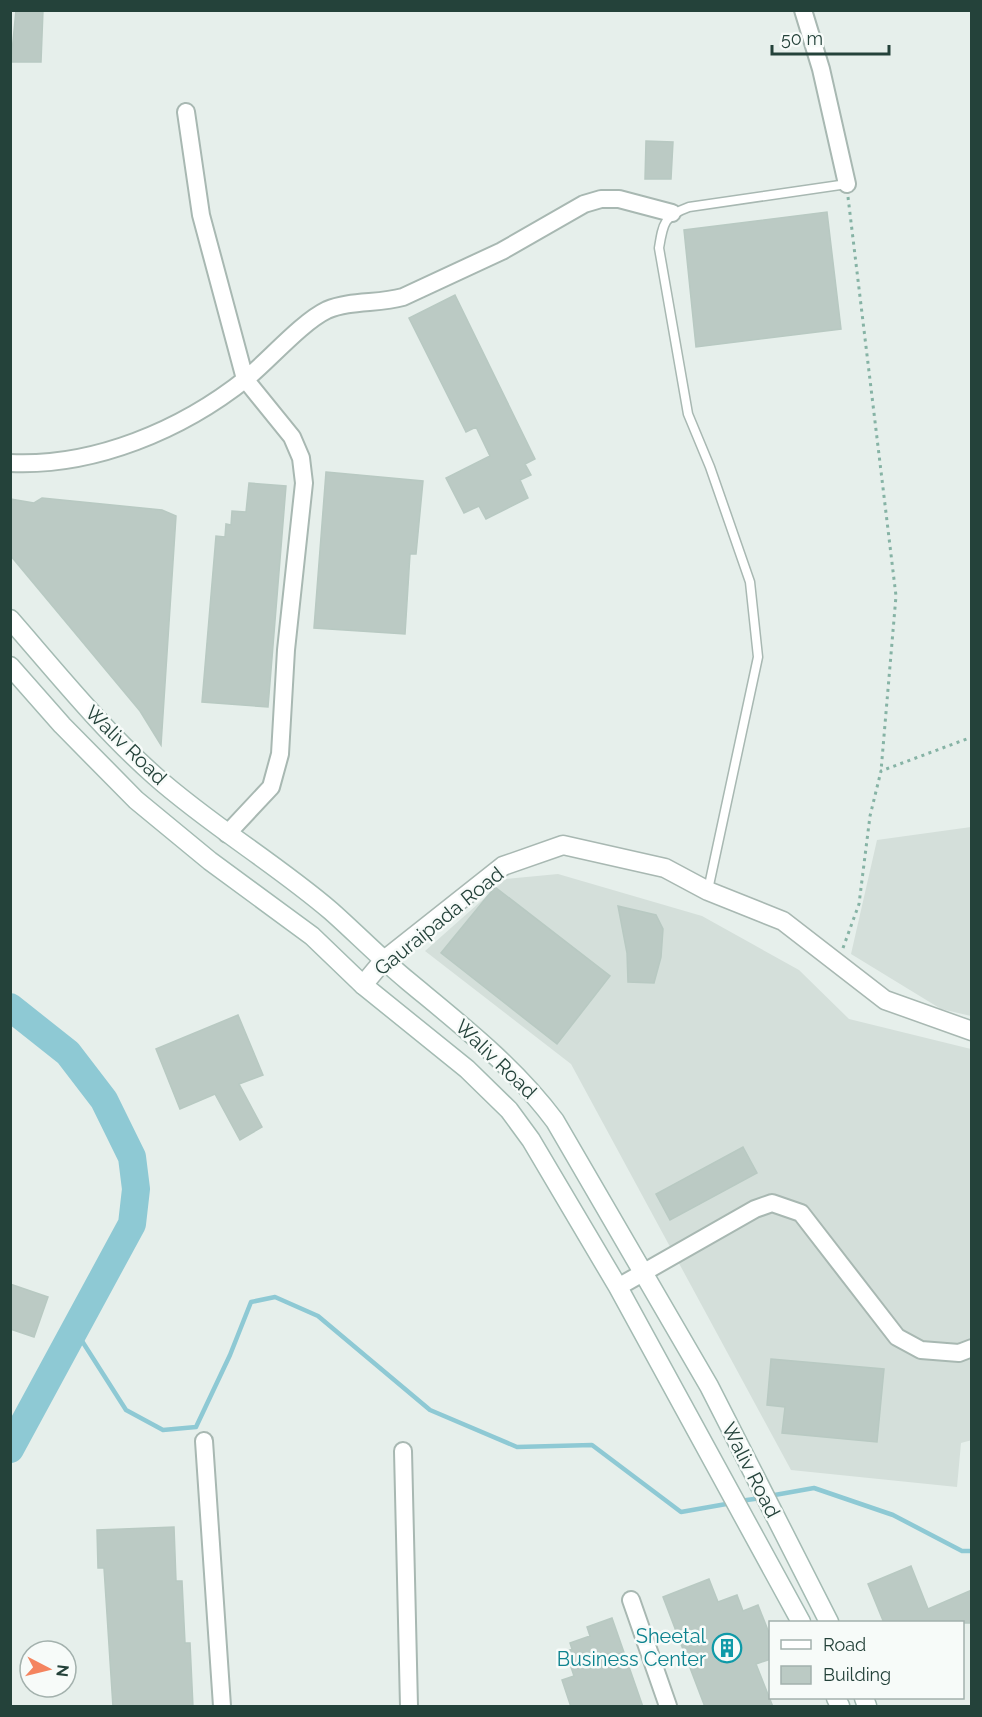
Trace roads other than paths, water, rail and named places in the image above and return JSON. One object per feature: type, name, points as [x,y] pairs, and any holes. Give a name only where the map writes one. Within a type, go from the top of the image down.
[{"type":"main road","name":"Waliv Road","points":[[10,619],[82,703],[154,776],[227,834],[330,910],[383,961],[485,1044],[530,1088],[555,1121],[709,1386],[828,1621]]},
{"type":"main road","name":"Waliv Road","points":[[10,666],[62,725],[136,800],[210,861],[312,936],[363,985],[467,1069],[509,1110],[531,1140],[618,1287],[683,1402],[739,1512],[800,1621]]},
{"type":"main road","name":"Gauraipada Road","points":[[363,985],[383,961],[503,866],[563,845],[665,868],[708,891],[783,921],[885,1000],[972,1031]]},
{"type":"street","points":[[803,10],[821,69],[846,184]]},
{"type":"street","points":[[186,112],[201,215],[245,379],[292,437],[301,458],[304,483],[286,650],[280,754],[271,787],[227,834]]},
{"type":"street","points":[[10,464],[48,464],[119,448],[180,421],[245,379],[327,310],[404,297],[502,251],[584,204],[601,199],[619,199],[672,213]]},
{"type":"street","points":[[618,1287],[755,1209],[772,1203],[801,1213],[897,1337],[921,1350],[959,1353],[972,1348]]},
{"type":"street","points":[[204,1441],[222,1707]]},
{"type":"street","points":[[403,1450],[409,1707]]},
{"type":"street","points":[[631,1600],[668,1707]]},
{"type":"lane","points":[[708,891],[758,657],[750,582],[710,467],[688,414],[659,248],[663,226],[672,213],[689,207],[846,184]]},
{"type":"waterway","points":[[10,1007],[68,1053],[104,1100],[132,1157],[136,1189],[132,1224],[10,1449]]},
{"type":"waterway","points":[[75,1330],[126,1410],[163,1430],[196,1427],[230,1355],[251,1302],[275,1297],[318,1316],[430,1410],[517,1447],[592,1445],[681,1512],[732,1503]]},
{"type":"waterway","points":[[769,1496],[814,1488],[893,1515],[962,1551],[972,1551]]},
{"type":"waterway","points":[[740,1501],[761,1498]]},
{"type":"place","name":"Sheetal Business Center","points":[[727,1648]]}]
